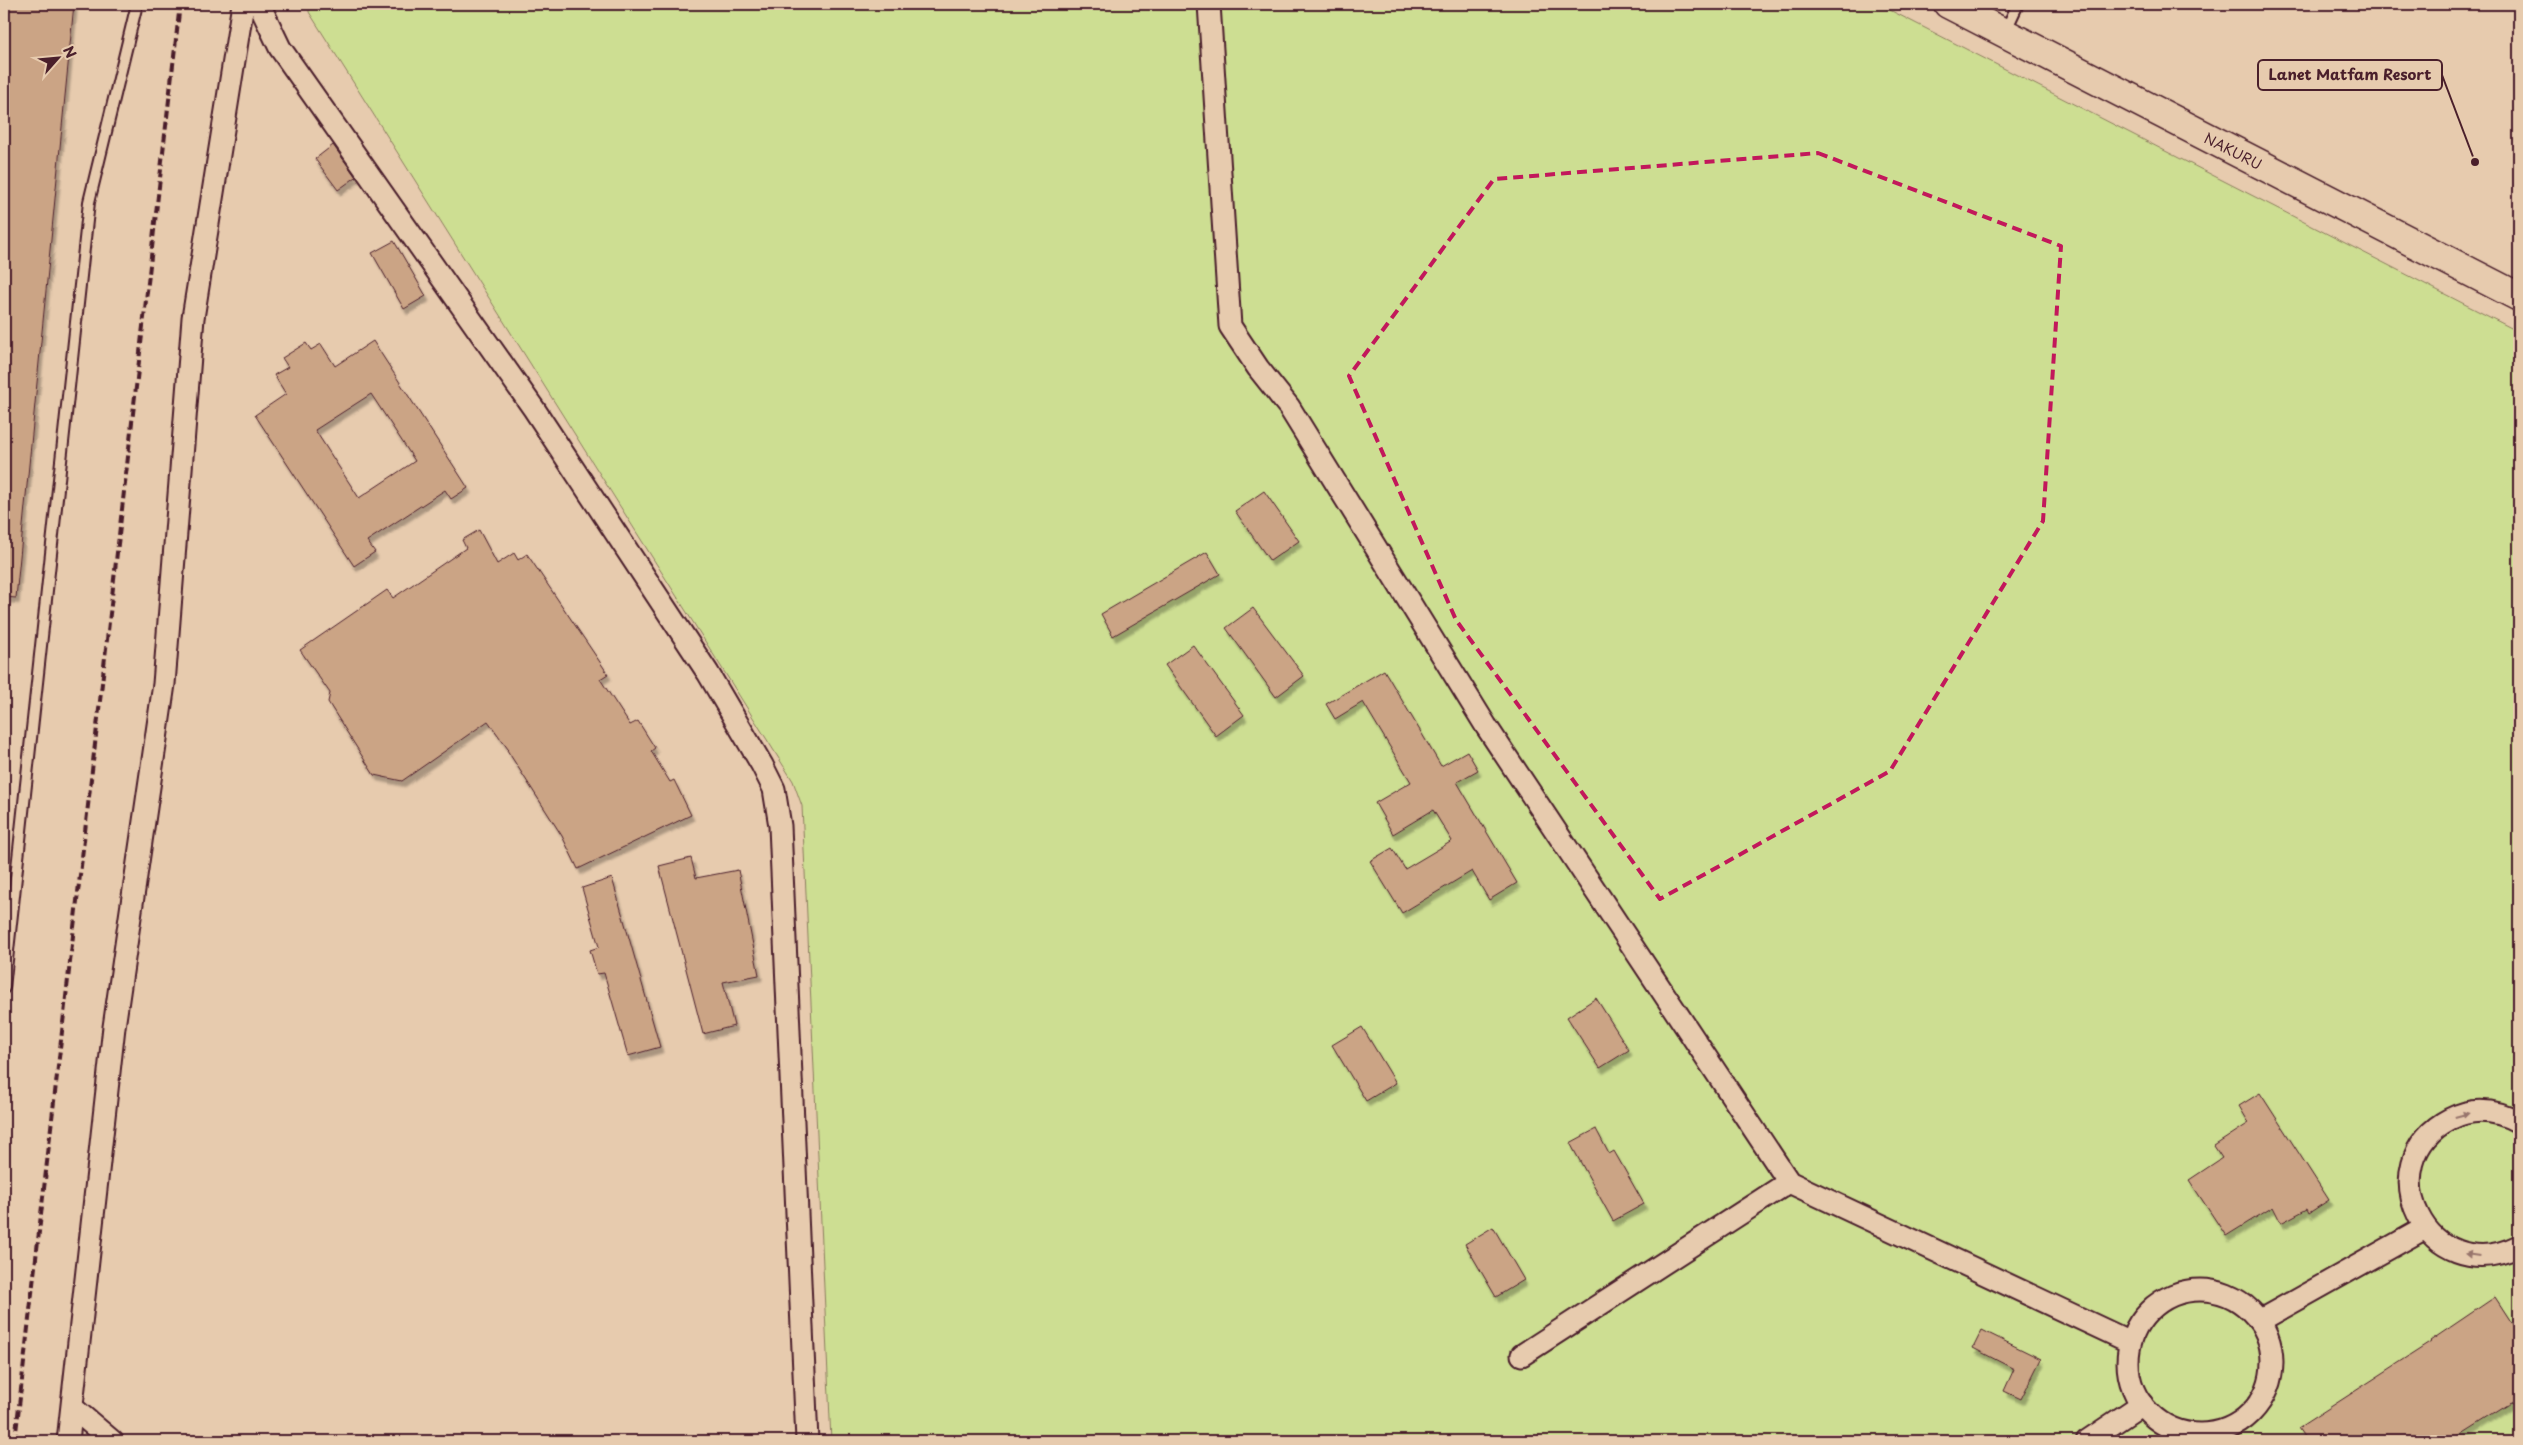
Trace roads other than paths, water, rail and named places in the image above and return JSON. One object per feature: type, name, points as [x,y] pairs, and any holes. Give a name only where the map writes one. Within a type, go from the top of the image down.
[{"type":"main road","name":"NAKURU","points":[[1948,4],[2519,296]]},
{"type":"street","points":[[68,1441],[114,1027],[164,684],[193,318],[243,4]]},
{"type":"street","points":[[259,4],[280,48],[534,409],[649,582],[708,673],[774,789],[780,826],[807,1441]]},
{"type":"street","points":[[1209,4],[1230,326],[1258,368],[1289,407],[1486,726],[1789,1182],[2130,1342]]},
{"type":"street","points":[[2519,1122],[2504,1114],[2482,1111],[2459,1114],[2439,1125],[2423,1141],[2413,1162],[2410,1185],[2414,1208],[2425,1228],[2441,1243],[2461,1253],[2483,1256],[2504,1253],[2519,1246]]},
{"type":"street","points":[[1522,1355],[1789,1182]]},
{"type":"street","points":[[2259,1321],[2425,1228]]},
{"type":"street","points":[[2200,1289],[2223,1293],[2243,1304],[2259,1321],[2269,1340],[2272,1360],[2270,1381],[2257,1406],[2235,1434],[2185,1433],[2163,1424],[2142,1404],[2132,1388],[2128,1365],[2130,1342],[2140,1321],[2156,1304],[2177,1293],[2200,1289]]},
{"type":"street","points":[[2087,1441],[2142,1404]]},
{"type":"street","points":[[73,1408],[112,1441]]},
{"type":"lane","points":[[4,988],[89,202],[137,4]]},
{"type":"lane","points":[[2004,34],[2018,4]]},
{"type":"railway","points":[[15,1441],[180,4]]},
{"type":"place","name":"Lanet Matfam Resort","points":[[2475,162]]}]
